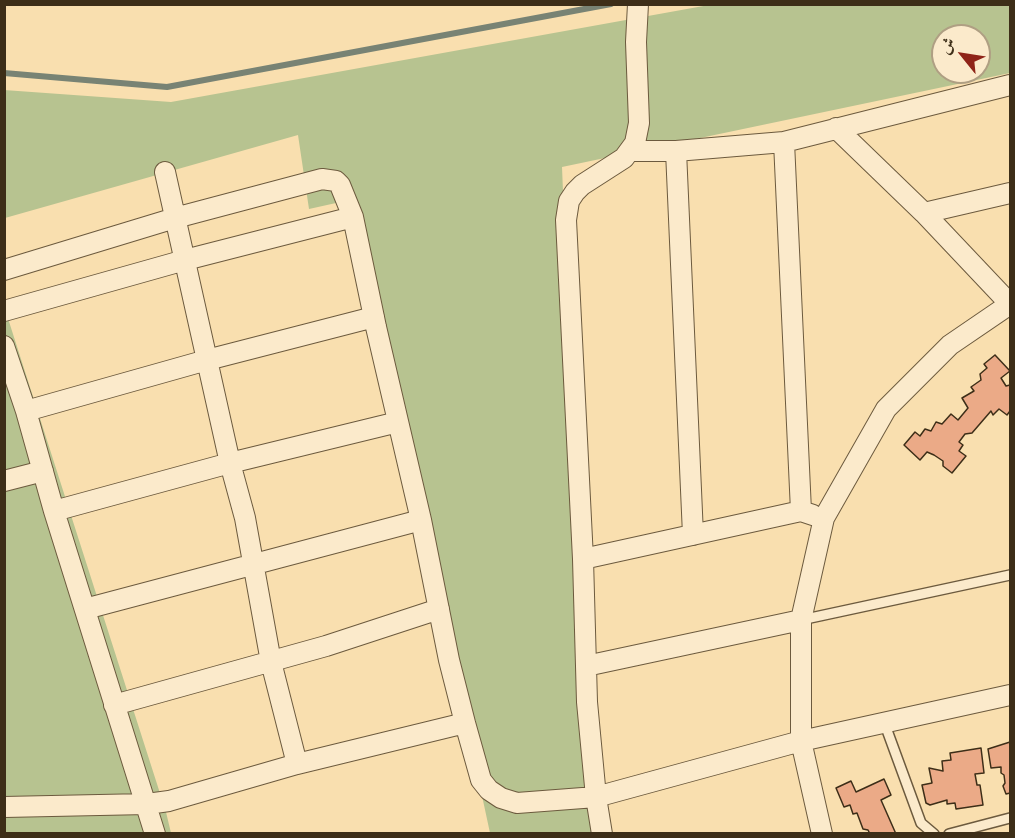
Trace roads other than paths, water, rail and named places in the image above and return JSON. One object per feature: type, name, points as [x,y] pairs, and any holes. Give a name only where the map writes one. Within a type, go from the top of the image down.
[{"type":"street","points":[[602,834],[596,798],[587,702],[583,559],[566,210],[569,201],[582,186],[631,151],[638,133],[636,42],[638,4]]},
{"type":"street","points":[[631,151],[676,151],[784,142],[1011,85]]},
{"type":"street","points":[[822,834],[801,741],[801,620],[824,518],[886,410],[950,345],[1011,304],[924,213],[836,128]]},
{"type":"street","points":[[784,142],[801,511]]},
{"type":"street","points":[[676,151],[693,536]]},
{"type":"street","points":[[165,172],[230,463],[245,518],[271,662],[297,764]]},
{"type":"street","points":[[4,270],[176,218],[322,179],[340,185],[353,217],[465,723],[481,780],[489,790],[501,798],[517,803],[596,798],[801,741],[1011,695]]},
{"type":"street","points":[[924,213],[1011,193]]},
{"type":"street","points":[[4,311],[185,260],[353,217]]},
{"type":"street","points":[[26,411],[207,360],[374,317]]},
{"type":"street","points":[[4,346],[26,411],[54,511],[155,834]]},
{"type":"street","points":[[54,511],[230,463],[398,422]]},
{"type":"street","points":[[4,480],[43,471]]},
{"type":"street","points":[[583,559],[801,511],[824,518]]},
{"type":"street","points":[[85,609],[421,520]]},
{"type":"street","points":[[114,705],[271,662],[439,609]]},
{"type":"street","points":[[586,666],[801,620]]},
{"type":"street","points":[[4,807],[147,804],[169,801],[297,764],[465,723]]},
{"type":"lane","points":[[801,620],[1011,575]]},
{"type":"lane","points":[[884,722],[921,823],[934,834]]},
{"type":"lane","points":[[950,834],[1011,818]]},
{"type":"waterway","points":[[4,73],[167,87],[611,4]]}]
